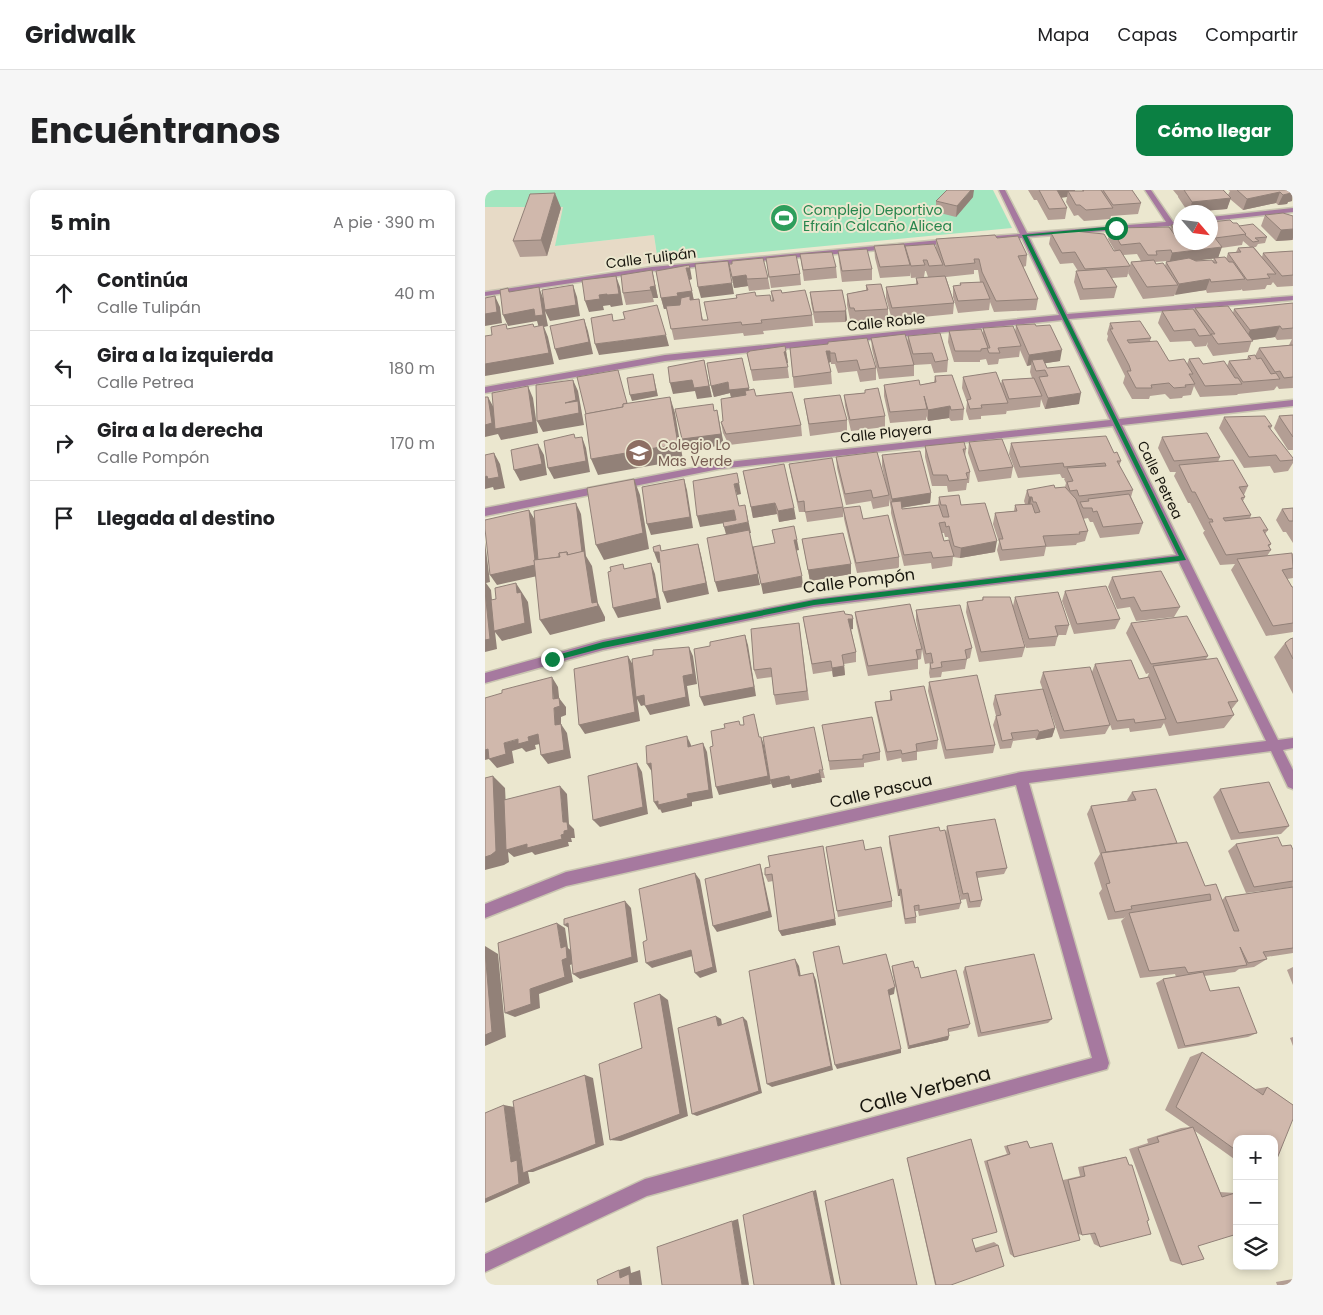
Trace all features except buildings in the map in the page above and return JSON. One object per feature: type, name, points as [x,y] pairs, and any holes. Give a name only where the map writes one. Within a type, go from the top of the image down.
[{"type":"street","name":"Calle Petrea","points":[[1002,190],[1293,783]]},
{"type":"street","points":[[1147,190],[1171,224]]},
{"type":"street","points":[[1218,218],[1293,210]]},
{"type":"street","points":[[975,239],[1171,224]]},
{"type":"street","name":"Calle Tulipán","points":[[485,294],[652,269],[955,241]]},
{"type":"street","name":"Calle Roble","points":[[485,390],[665,358],[1065,317],[1293,298]]},
{"type":"street","name":"Calle Playera","points":[[485,512],[719,466],[1293,403]]},
{"type":"street","name":"Calle Pompón","points":[[485,678],[603,645],[814,602],[1183,558]]},
{"type":"street","name":"Calle Pascua","points":[[485,911],[566,879],[1021,778],[1293,742]]},
{"type":"street","name":"Calle Verbena","points":[[485,1263],[645,1188],[1101,1063],[1021,778]]},
{"type":"shaded area","points":[[485,207],[564,207],[556,246],[654,235],[658,262],[485,292]]},
{"type":"green space","name":"Complejo Deportivo Efraín Calcaño Alicea","points":[[485,190],[993,190],[1012,228],[658,262],[654,235],[555,246],[563,207],[485,207]]},
{"type":"place","name":"Complejo Deportivo Efraín Calcaño Alicea","points":[[784,218]]},
{"type":"place","name":"Colegio Lo Mas Verde","points":[[639,453]]},
{"type":"route","points":[[552,659],[603,645],[814,602],[1183,558],[1024,235],[1116,228]]}]
